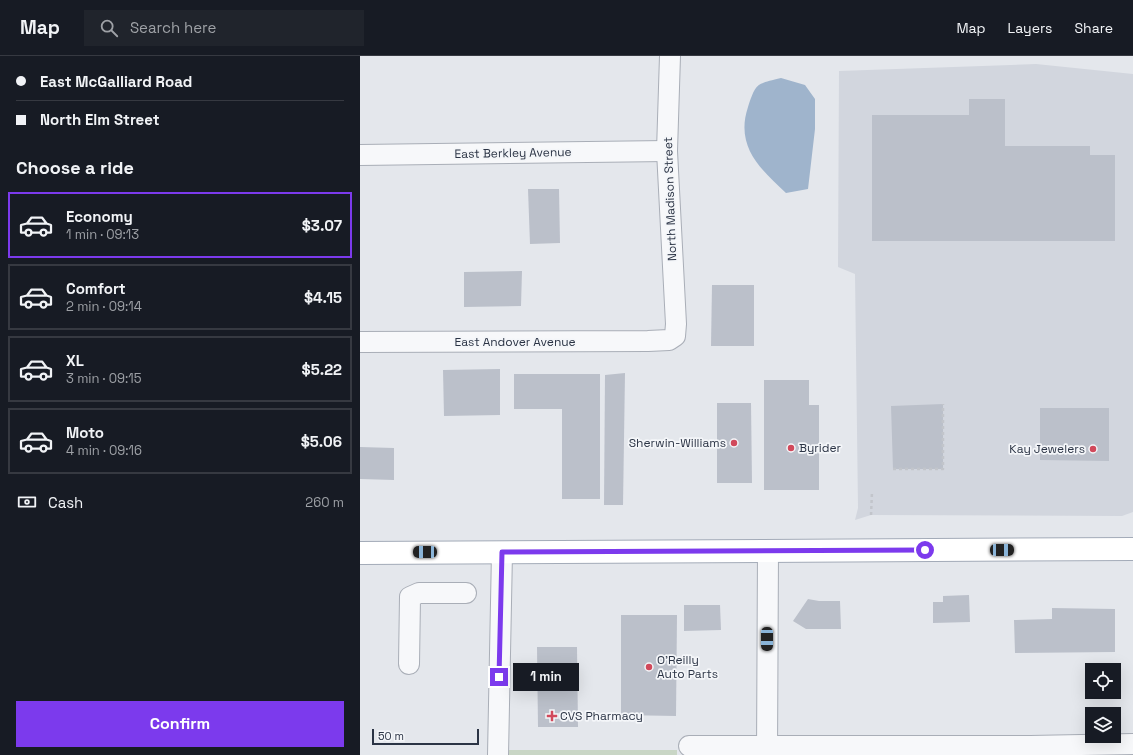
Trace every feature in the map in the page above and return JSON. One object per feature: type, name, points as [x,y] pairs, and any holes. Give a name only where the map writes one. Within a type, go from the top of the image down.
[{"type":"main road","points":[[360,553],[1133,549]]},
{"type":"street","name":"North Madison Street","points":[[669,340],[675,336],[676,324],[667,151],[670,56]]},
{"type":"street","name":"East Berkley Avenue","points":[[360,155],[667,151]]},
{"type":"street","name":"East Andover Avenue","points":[[360,342],[669,340]]},
{"type":"street","points":[[767,751],[768,551]]},
{"type":"street","points":[[498,755],[502,552]]},
{"type":"street","points":[[408,664],[410,597],[419,593],[466,593]]},
{"type":"street","points":[[689,746],[767,751],[1030,751],[1133,744]]},
{"type":"path","points":[[893,469],[943,469],[943,404]]},
{"type":"path","points":[[871,515],[872,492]]},
{"type":"shaded area","points":[[1036,64],[1133,74],[1133,512],[1122,516],[871,515],[855,520],[858,508],[855,274],[838,267],[839,71]]},
{"type":"green space","points":[[505,750],[677,750],[677,755],[505,755]]},
{"type":"water","points":[[781,78],[805,85],[815,99],[815,129],[808,189],[786,193],[767,175],[752,156],[747,145],[745,134],[745,121],[748,107],[755,89],[762,83]]},
{"type":"building","points":[[969,99],[1005,99],[1005,146],[1090,146],[1090,155],[1115,155],[1115,241],[872,241],[872,115],[969,115]]},
{"type":"building","points":[[528,189],[559,189],[560,243],[530,244]]},
{"type":"building","points":[[522,271],[521,306],[464,307],[464,272]]},
{"type":"building","points":[[712,285],[754,285],[754,346],[711,346]]},
{"type":"building","points":[[500,369],[500,415],[444,416],[443,370]]},
{"type":"building","points":[[625,373],[623,505],[604,505],[605,375]]},
{"type":"building","points":[[514,374],[600,374],[600,499],[562,499],[562,409],[514,409]]},
{"type":"building","name":"Byrider","points":[[764,380],[809,380],[809,405],[819,405],[819,490],[764,490]]},
{"type":"building","name":"Sherwin-Williams","points":[[717,403],[751,403],[752,483],[717,483]]},
{"type":"building","points":[[943,404],[943,469],[893,469],[891,406]]},
{"type":"building","points":[[1040,408],[1109,408],[1109,461],[1040,460]]},
{"type":"building","points":[[360,447],[394,448],[394,480],[360,479]]},
{"type":"building","points":[[969,595],[970,622],[933,623],[933,602],[943,602],[943,596]]},
{"type":"building","points":[[808,599],[819,601],[840,601],[841,629],[806,629],[793,621]]},
{"type":"building","points":[[684,605],[720,605],[721,630],[684,631]]},
{"type":"building","points":[[1052,608],[1115,609],[1115,652],[1015,653],[1014,620],[1052,619]]},
{"type":"building","name":"O'Reilly Auto Parts","points":[[621,615],[677,615],[676,716],[621,715]]},
{"type":"building","name":"CVS Pharmacy","points":[[537,647],[577,647],[578,727],[538,727]]},
{"type":"place","name":"Sherwin-Williams","points":[[734,443]]},
{"type":"place","name":"Byrider","points":[[791,448]]},
{"type":"place","name":"Kay Jewelers","points":[[1093,449]]},
{"type":"place","name":"O'Reilly Auto Parts","points":[[649,667]]},
{"type":"place","name":"CVS Pharmacy","points":[[552,716]]},
{"type":"route","points":[[499,677],[502,552],[925,550]]}]
